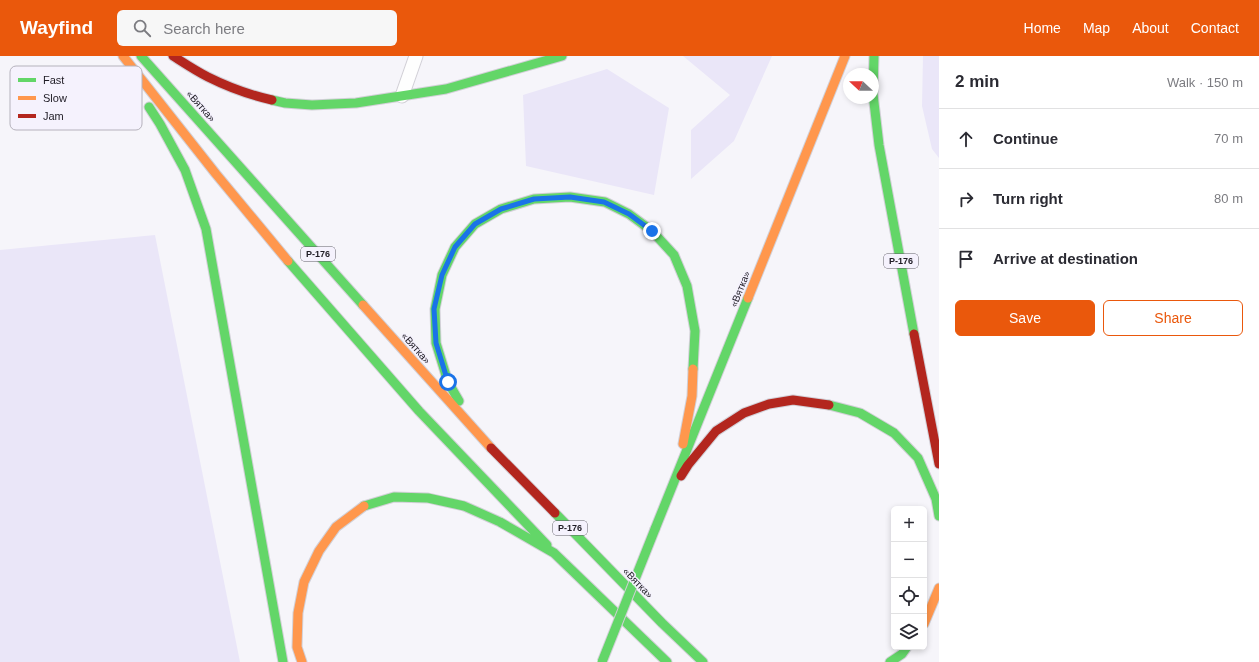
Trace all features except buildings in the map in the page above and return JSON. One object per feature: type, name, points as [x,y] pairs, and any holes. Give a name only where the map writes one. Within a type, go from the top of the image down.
[{"type":"main road","name":"Р-176","points":[[123,56],[131,66]]},
{"type":"main road","name":"«Вятка»","points":[[141,56],[478,434],[662,623],[702,662]]},
{"type":"main road","points":[[173,56],[207,77],[233,88],[259,97],[285,103],[312,105],[356,103],[446,89],[562,56]]},
{"type":"main road","name":"«Вятка»","points":[[602,662],[845,56]]},
{"type":"main road","name":"Р-176","points":[[874,56],[873,94],[879,145],[939,464]]},
{"type":"main road","name":"Р-176","points":[[142,80],[264,232],[378,365],[554,552],[666,662]]},
{"type":"main road","points":[[143,98],[160,124],[185,170],[206,229],[283,662]]},
{"type":"main road","points":[[478,434],[448,382],[436,343],[434,309],[442,275],[455,247],[475,224],[501,209],[534,199],[570,197],[604,202],[629,214],[652,231],[674,255],[687,286],[695,331],[692,396],[676,478]]},
{"type":"main road","points":[[666,504],[688,465],[716,431],[744,413],[769,404],[793,400],[826,404],[860,413],[894,433],[918,458],[936,499],[939,516]]},
{"type":"main road","name":"Р-176","points":[[302,662],[297,646],[298,613],[304,582],[319,551],[336,527],[363,506],[394,497],[428,498],[464,506],[500,522],[554,552]]},
{"type":"main road","points":[[927,618],[939,588]]},
{"type":"main road","points":[[662,623],[713,661]]},
{"type":"main road","points":[[890,662],[902,654],[905,650]]},
{"type":"street","points":[[402,96],[416,56]]},
{"type":"shaded area","points":[[683,56],[772,56],[734,141],[691,179],[691,130],[730,95]]},
{"type":"shaded area","points":[[923,56],[939,56],[939,158],[932,149],[922,106]]},
{"type":"shaded area","points":[[607,69],[669,108],[654,195],[526,166],[523,95]]},
{"type":"shaded area","points":[[155,235],[240,662],[0,662],[0,250]]},
{"type":"traffic: fast","points":[[141,56],[363,305]]},
{"type":"traffic: fast","points":[[272,100],[285,103],[312,105],[356,103],[446,89],[562,56]]},
{"type":"traffic: fast","points":[[874,56],[873,94],[879,145],[914,334]]},
{"type":"traffic: fast","points":[[149,107],[185,170],[206,229],[283,662]]},
{"type":"traffic: fast","points":[[459,401],[448,382],[436,343],[435,309],[442,275],[455,247],[475,224],[501,209],[534,199],[570,197],[605,202],[629,214],[652,231],[674,255],[687,286],[695,331],[693,369]]},
{"type":"traffic: fast","points":[[288,261],[419,411],[547,545]]},
{"type":"traffic: fast","points":[[655,529],[748,298]]},
{"type":"traffic: fast","points":[[829,405],[860,413],[894,433],[918,458],[936,499],[939,516]]},
{"type":"traffic: fast","points":[[364,506],[394,497],[428,498],[464,506],[500,522],[554,553],[667,662]]},
{"type":"traffic: fast","points":[[555,513],[662,623],[703,662]]},
{"type":"traffic: fast","points":[[602,662],[655,529]]},
{"type":"traffic: fast","points":[[890,662],[902,654],[905,650]]},
{"type":"traffic: slow","points":[[123,56],[131,66]]},
{"type":"traffic: slow","points":[[748,298],[845,56]]},
{"type":"traffic: slow","points":[[142,80],[216,174],[288,261]]},
{"type":"traffic: slow","points":[[363,305],[491,448]]},
{"type":"traffic: slow","points":[[683,444],[692,396],[693,369]]},
{"type":"traffic: slow","points":[[302,662],[297,647],[298,613],[304,582],[319,551],[336,527],[364,506]]},
{"type":"traffic: slow","points":[[927,617],[939,588]]},
{"type":"traffic: jam","points":[[173,56],[199,72],[223,84],[272,100]]},
{"type":"traffic: jam","points":[[914,334],[939,464]]},
{"type":"traffic: jam","points":[[681,476],[688,465],[716,431],[744,413],[769,404],[793,400],[829,405]]},
{"type":"traffic: jam","points":[[491,448],[555,513]]},
{"type":"route","points":[[448,382],[436,343],[434,309],[442,275],[455,247],[475,224],[501,209],[534,199],[570,197],[604,202],[629,214],[652,231]]}]
